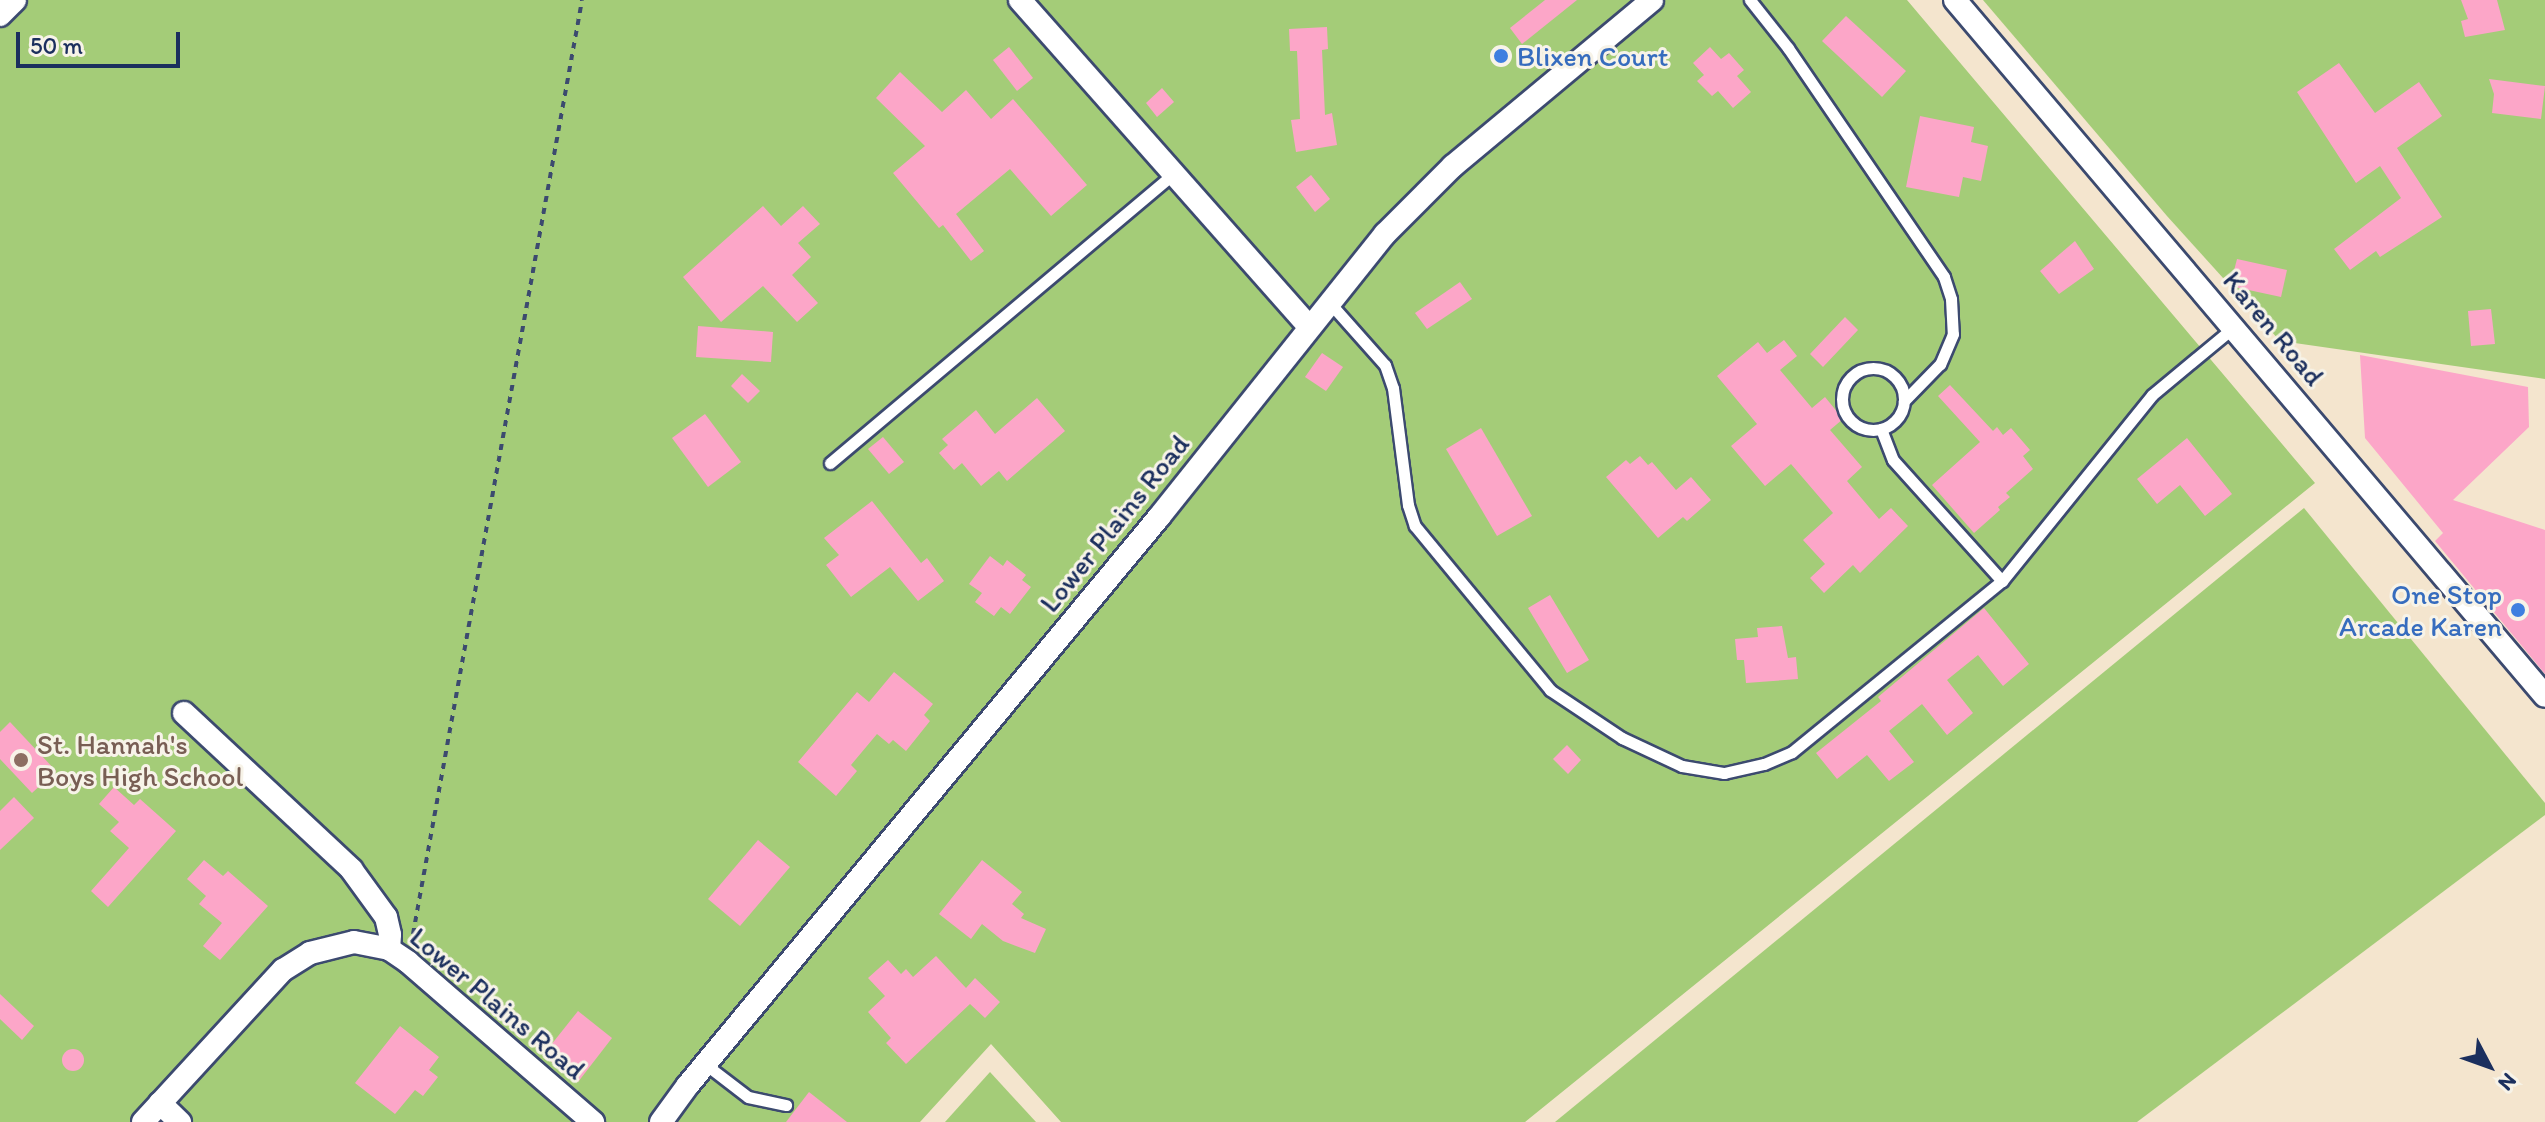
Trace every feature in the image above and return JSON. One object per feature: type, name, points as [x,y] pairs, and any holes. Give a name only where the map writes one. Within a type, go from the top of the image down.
[{"type":"street","points":[[0,15],[15,0]]},
{"type":"street","points":[[1020,0],[1309,327]]},
{"type":"street","name":"Lower Plains Road","points":[[661,1122],[705,1064],[1159,517],[1329,302],[1403,214],[1453,166],[1652,0]]},
{"type":"street","name":"Karen Road","points":[[1955,0],[2545,696]]},
{"type":"street","points":[[184,713],[351,869],[386,917],[389,949]]},
{"type":"street","name":"Lower Plains Road","points":[[143,1122],[283,970],[310,953],[336,944],[373,943],[408,962],[593,1122]]},
{"type":"street","points":[[160,1103],[180,1122]]},
{"type":"lane","points":[[1750,0],[1788,48],[1944,277],[1951,299],[1953,334],[1940,364],[1904,401],[1898,416],[1881,429],[1864,429],[1847,416],[1843,391],[1847,381],[1870,368],[1880,368],[1898,380],[1904,401]]},
{"type":"lane","points":[[830,463],[1172,175]]},
{"type":"lane","points":[[1329,302],[1385,365],[1408,505],[1415,526],[1550,690],[1622,738],[1682,766],[1724,773],[1764,764],[1792,752],[2002,581],[2152,395],[2235,327]]},
{"type":"lane","points":[[1881,429],[1893,460],[2002,581]]},
{"type":"lane","points":[[705,1064],[748,1097],[786,1105]]},
{"type":"path","points":[[408,962],[582,0]]},
{"type":"green space","points":[[0,0],[1907,0],[2315,483],[1525,1122],[1061,1122],[991,1044],[920,1122],[0,1122]]},
{"type":"green space","points":[[1983,0],[2545,0],[2545,379],[2280,341],[2167,216]]},
{"type":"green space","points":[[2304,508],[2545,803],[2545,815],[2137,1122],[1555,1122]]},
{"type":"green space","points":[[990,1072],[1036,1122],[945,1122]]},
{"type":"building","points":[[1545,0],[1577,0],[1522,44],[1510,28]]},
{"type":"building","points":[[2461,0],[2497,0],[2505,30],[2465,37],[2461,21],[2468,19]]},
{"type":"building","points":[[1846,16],[1906,71],[1882,97],[1822,41]]},
{"type":"building","points":[[1327,27],[1328,49],[1322,50],[1325,115],[1332,113],[1337,145],[1296,152],[1291,120],[1300,119],[1297,51],[1290,51],[1289,29]]},
{"type":"building","points":[[1009,47],[1033,78],[1017,91],[993,60]]},
{"type":"building","points":[[1710,47],[1721,59],[1729,53],[1744,70],[1737,76],[1751,92],[1733,108],[1718,91],[1712,96],[1697,81],[1704,75],[1693,63]]},
{"type":"building","points":[[2339,63],[2375,113],[2419,82],[2442,116],[2397,148],[2442,217],[2380,257],[2376,251],[2350,270],[2334,249],[2401,198],[2380,166],[2356,183],[2297,92]]},
{"type":"building","points":[[900,72],[942,112],[966,90],[991,119],[1013,99],[1087,185],[1051,216],[1010,169],[956,214],[984,251],[971,261],[943,225],[939,228],[893,173],[925,146],[876,98]]},
{"type":"building","points":[[2489,79],[2545,86],[2541,119],[2492,113],[2494,94]]},
{"type":"building","points":[[1162,88],[1174,102],[1157,117],[1146,103]]},
{"type":"building","points":[[1920,116],[1974,127],[1971,142],[1988,146],[1981,181],[1963,177],[1959,197],[1906,187]]},
{"type":"building","points":[[1311,175],[1330,199],[1315,212],[1296,187]]},
{"type":"building","points":[[763,206],[781,226],[803,206],[820,224],[798,243],[811,257],[792,275],[818,303],[797,322],[763,286],[721,322],[683,277]]},
{"type":"building","points":[[2075,241],[2094,269],[2059,294],[2040,271]]},
{"type":"building","points":[[2237,259],[2287,270],[2281,297],[2230,286]]},
{"type":"building","points":[[1460,282],[1472,299],[1427,329],[1415,313]]},
{"type":"building","points":[[2491,309],[2495,344],[2471,346],[2468,311]]},
{"type":"building","points":[[1845,317],[1858,330],[1823,367],[1810,354]]},
{"type":"building","points":[[698,326],[773,332],[771,362],[696,357]]},
{"type":"building","points":[[1784,340],[1797,356],[1780,370],[1812,408],[1825,397],[1843,419],[1830,430],[1862,467],[1847,481],[1879,519],[1891,508],[1908,526],[1860,573],[1853,565],[1824,593],[1810,578],[1825,564],[1803,540],[1833,513],[1791,464],[1765,486],[1731,446],[1757,424],[1717,376],[1758,342],[1767,353]]},
{"type":"building","points":[[1322,353],[1343,367],[1326,391],[1305,377]]},
{"type":"building","points":[[2360,355],[2528,387],[2529,427],[2453,500],[2545,530],[2545,674],[2435,541],[2443,533],[2365,438]]},
{"type":"building","points":[[742,374],[760,391],[748,403],[731,386]]},
{"type":"building","points":[[1950,385],[1993,431],[1997,427],[2003,435],[2011,428],[2030,450],[2023,456],[2033,469],[2006,493],[2010,497],[1998,507],[2000,510],[1974,533],[1932,485],[1980,442],[1938,396]]},
{"type":"building","points":[[1037,398],[1065,431],[1007,481],[999,471],[981,486],[962,463],[954,470],[939,453],[948,445],[942,439],[976,410],[995,434]]},
{"type":"building","points":[[705,414],[741,462],[708,487],[672,438]]},
{"type":"building","points":[[1481,428],[1532,516],[1497,536],[1446,449]]},
{"type":"building","points":[[883,437],[904,462],[889,474],[868,449]]},
{"type":"building","points":[[2187,438],[2232,494],[2205,516],[2180,485],[2157,504],[2137,479]]},
{"type":"building","points":[[1640,456],[1648,465],[1652,462],[1676,490],[1691,477],[1711,500],[1687,521],[1683,517],[1658,538],[1606,477],[1626,460],[1630,464]]},
{"type":"building","points":[[872,501],[921,563],[927,558],[944,581],[918,601],[890,567],[851,597],[826,565],[839,555],[824,538]]},
{"type":"building","points":[[990,556],[1003,566],[1007,560],[1026,575],[1022,580],[1031,587],[1010,614],[1001,607],[994,616],[975,602],[982,593],[969,584]]},
{"type":"building","points":[[1550,595],[1589,660],[1567,673],[1528,608]]},
{"type":"building","points":[[1984,608],[2029,664],[2003,686],[1978,655],[1947,680],[1973,713],[1947,735],[1922,704],[1889,731],[1914,762],[1889,781],[1867,755],[1837,779],[1816,753],[1881,701],[1878,697]]},
{"type":"building","points":[[1782,626],[1788,658],[1796,657],[1798,679],[1746,683],[1744,660],[1737,660],[1735,639],[1758,637],[1757,628]]},
{"type":"building","points":[[894,672],[933,704],[924,715],[930,721],[906,751],[893,740],[889,744],[877,734],[851,765],[857,771],[836,796],[798,762],[857,692],[869,702]]},
{"type":"building","points":[[10,722],[56,771],[32,793],[0,759],[0,732]]},
{"type":"building","points":[[1567,745],[1581,760],[1568,774],[1553,759]]},
{"type":"building","points":[[114,787],[134,805],[140,799],[176,831],[108,907],[91,891],[129,848],[110,831],[119,822],[99,804]]},
{"type":"building","points":[[14,797],[34,818],[0,850],[0,811]]},
{"type":"building","points":[[758,840],[790,867],[740,926],[708,899]]},
{"type":"building","points":[[204,860],[223,876],[228,871],[268,906],[220,960],[203,946],[222,923],[199,904],[206,896],[187,879]]},
{"type":"building","points":[[982,860],[1022,892],[1012,904],[1024,914],[1021,918],[1046,929],[1035,953],[1003,941],[982,924],[971,939],[939,914]]},
{"type":"building","points":[[936,956],[966,988],[975,978],[1000,1002],[985,1018],[970,1004],[906,1064],[886,1043],[891,1038],[868,1012],[885,996],[868,978],[888,960],[901,974],[906,969],[913,977]]},
{"type":"building","points":[[0,994],[34,1026],[22,1040],[0,1019]]},
{"type":"building","points":[[578,1011],[612,1038],[578,1082],[543,1055]]},
{"type":"building","points":[[400,1026],[439,1057],[429,1070],[438,1077],[423,1096],[415,1090],[395,1114],[355,1083]]},
{"type":"building","points":[[73,1049],[81,1052],[84,1060],[81,1068],[73,1071],[65,1068],[62,1060],[65,1052]]},
{"type":"building","points":[[809,1092],[847,1122],[786,1122]]},
{"type":"place","name":"Blixen Court","points":[[1501,56]]},
{"type":"place","name":"One Stop Arcade Karen","points":[[2518,610]]},
{"type":"place","name":"St. Hannah's Boys High School","points":[[21,760]]}]
